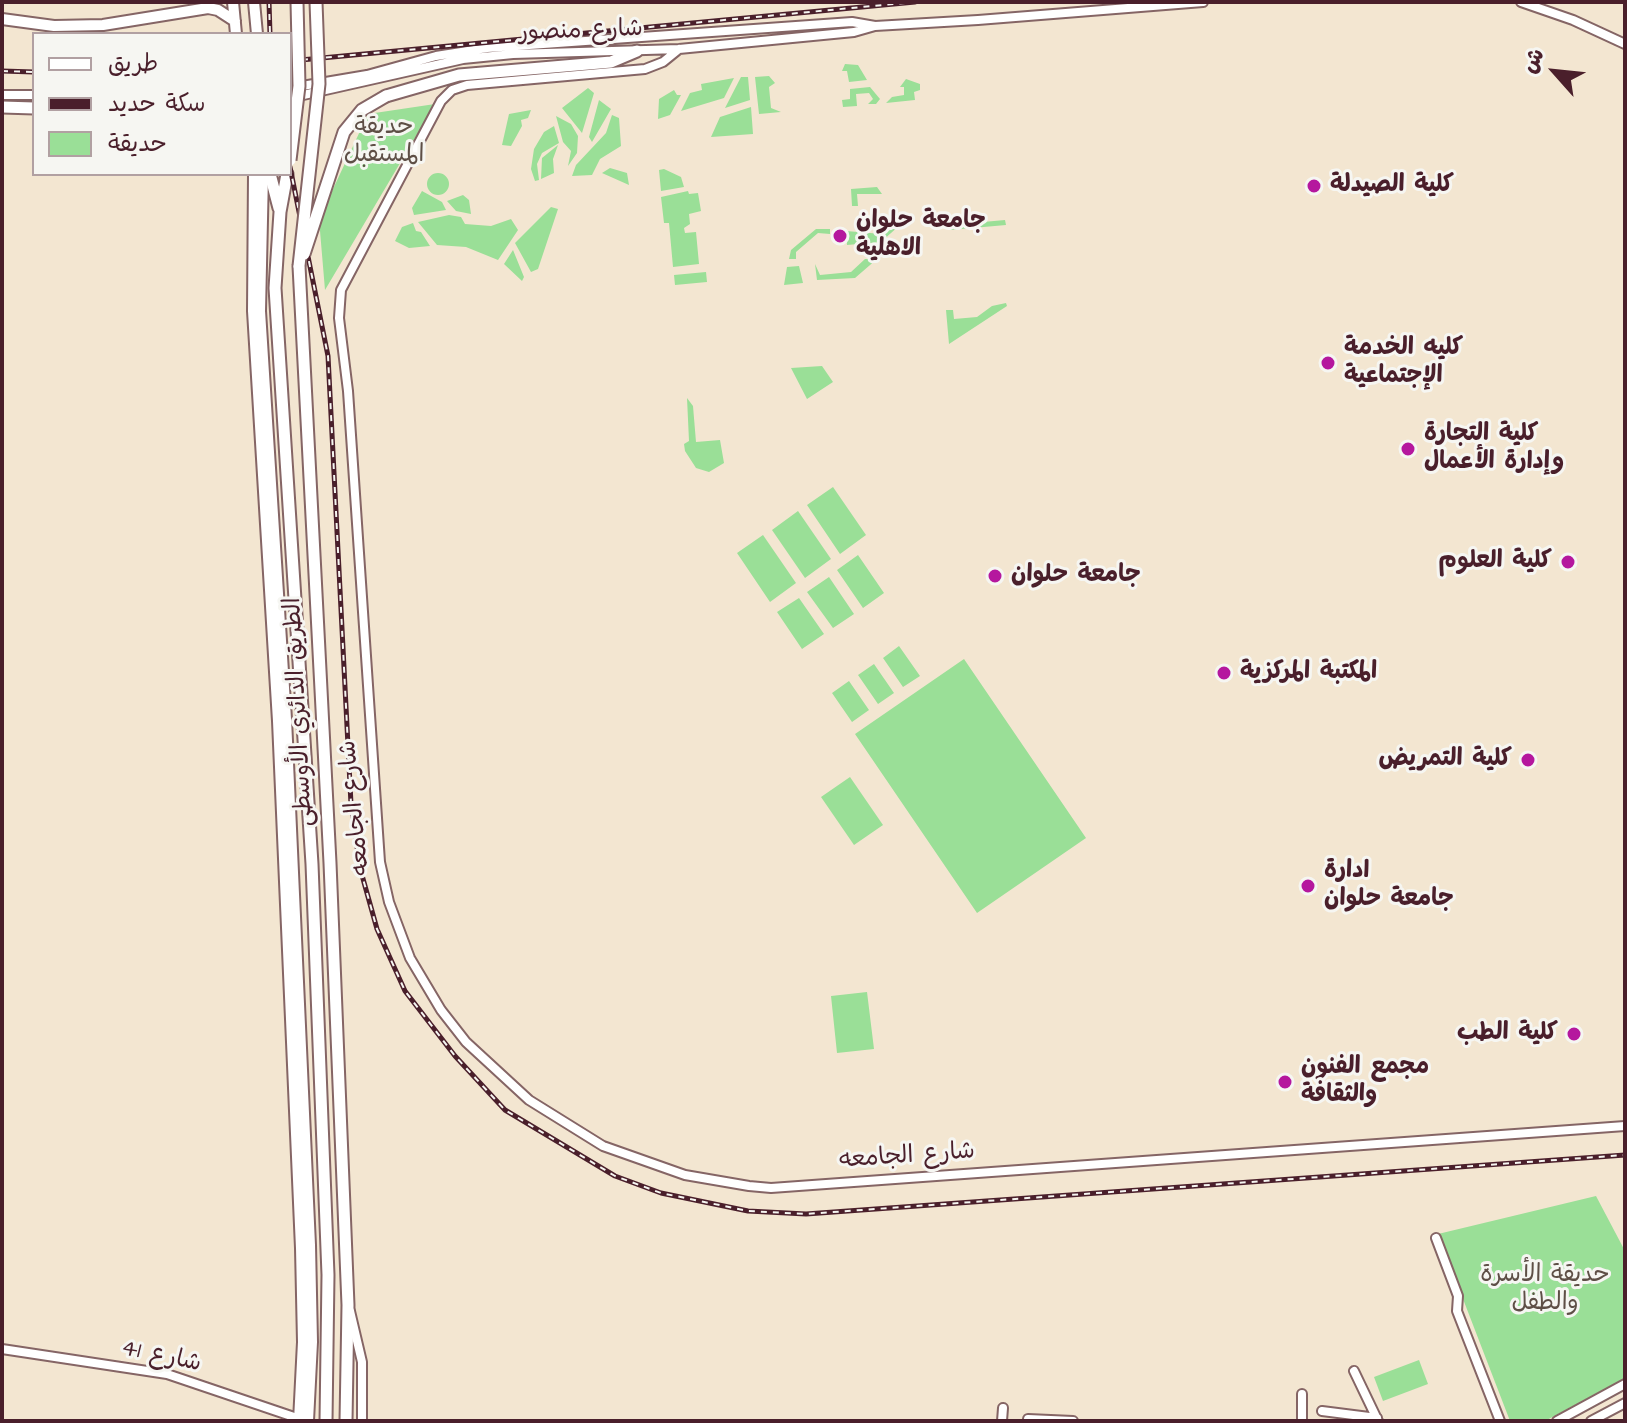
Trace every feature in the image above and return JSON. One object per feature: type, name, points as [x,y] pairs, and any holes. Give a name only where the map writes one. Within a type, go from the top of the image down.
[{"type":"highway","points":[[292,144],[299,86],[297,2]]},
{"type":"highway","name":"الطريق الدائري الأوسطى","points":[[316,2],[319,84],[299,266],[326,760],[348,1305],[346,1421]]},
{"type":"highway","points":[[299,266],[344,132],[362,110],[386,96],[459,75],[611,62],[637,51]]},
{"type":"highway","points":[[2,107],[32,108]]},
{"type":"highway","points":[[271,176],[280,212]]},
{"type":"highway","name":"الطريق الدائري الأوسطى","points":[[287,176],[280,212],[275,288],[308,791],[328,1275],[326,1421]]},
{"type":"main road","points":[[233,2],[236,32]]},
{"type":"main road","points":[[254,2],[257,32]]},
{"type":"main road","points":[[2,19],[41,25],[94,26],[208,8],[218,10],[235,21]]},
{"type":"main road","points":[[254,176],[253,311],[278,721],[302,1272],[302,1420]]},
{"type":"main road","points":[[263,176],[260,311],[286,719],[310,1245],[312,1342],[302,1420]]},
{"type":"street","name":"شارع منصور","points":[[292,98],[463,59],[513,54],[679,49],[854,32],[875,26],[1203,2]]},
{"type":"street","points":[[1521,2],[1573,20],[1625,44]]},
{"type":"street","name":"شارع منصور","points":[[292,88],[358,77],[475,49],[852,22],[875,26]]},
{"type":"street","name":"شارع الجامعه","points":[[679,49],[663,62],[645,69],[467,85],[452,90],[441,101],[341,290],[339,318],[348,391],[380,862],[392,911],[410,958],[441,1010],[466,1042],[529,1100],[603,1146],[664,1170],[771,1188],[1625,1126]]},
{"type":"street","points":[[2,95],[32,95]]},
{"type":"street","points":[[1436,1238],[1458,1296],[1457,1311],[1500,1421]]},
{"type":"street","points":[[348,1305],[359,1342],[362,1421]]},
{"type":"street","name":"شارع 41","points":[[2,1349],[167,1374],[302,1420]]},
{"type":"street","points":[[1354,1371],[1377,1419]]},
{"type":"street","points":[[1557,1421],[1625,1384]]},
{"type":"street","points":[[1302,1394],[1302,1421]]},
{"type":"street","points":[[1591,1421],[1609,1416],[1625,1403]]},
{"type":"street","points":[[1002,1421],[1003,1408]]},
{"type":"street","points":[[1322,1411],[1377,1419]]},
{"type":"street","points":[[1033,1420],[1070,1421]]},
{"type":"green space","points":[[845,64],[858,65],[867,80],[849,82],[847,71],[842,71]]},
{"type":"green space","points":[[769,76],[775,83],[769,87],[771,108],[781,112],[759,114],[755,77]]},
{"type":"green space","points":[[741,77],[748,77],[750,100],[725,108]]},
{"type":"green space","points":[[734,78],[724,98],[681,111],[690,93],[702,90],[701,84]]},
{"type":"green space","points":[[906,79],[920,84],[920,90],[914,92],[915,100],[886,103],[892,97],[904,95],[904,87],[900,87]]},
{"type":"green space","points":[[870,87],[880,99],[876,104],[868,104],[873,99],[869,93],[856,94],[857,106],[843,107],[842,100],[850,99],[850,89]]},
{"type":"green space","points":[[588,88],[594,93],[582,133],[562,108]]},
{"type":"green space","points":[[674,90],[681,95],[670,115],[658,119],[659,99]]},
{"type":"green space","points":[[599,100],[611,109],[592,142],[589,137]]},
{"type":"green space","name":"حديقة المستقبل","points":[[435,104],[325,290],[319,219],[368,114]]},
{"type":"green space","points":[[751,107],[753,134],[711,137],[720,117]]},
{"type":"green space","points":[[531,110],[528,118],[521,120],[522,126],[511,146],[502,145],[509,114]]},
{"type":"green space","points":[[612,115],[619,118],[621,146],[600,159],[592,175],[572,176],[576,165],[606,133]]},
{"type":"green space","points":[[556,116],[571,124],[578,136],[577,153],[568,166],[571,151],[563,142]]},
{"type":"green space","points":[[554,126],[559,143],[542,153],[537,164],[539,180],[535,181],[531,169],[534,149],[544,132]]},
{"type":"green space","points":[[558,145],[553,159],[554,173],[541,179],[542,158]]},
{"type":"green space","points":[[610,168],[627,173],[629,185],[602,173]]},
{"type":"green space","points":[[664,169],[681,177],[684,187],[661,191],[659,170]]},
{"type":"green space","points":[[438,173],[446,176],[449,184],[446,192],[438,195],[430,192],[427,184],[430,176]]},
{"type":"green space","points":[[877,187],[882,194],[857,194],[858,206],[852,206],[851,189]]},
{"type":"green space","points":[[422,191],[442,202],[446,210],[414,215],[412,208]]},
{"type":"green space","points":[[688,191],[689,194],[698,193],[701,211],[689,214],[690,224],[684,228],[685,233],[696,232],[699,264],[673,267],[669,223],[664,223],[661,197]]},
{"type":"green space","points":[[463,195],[469,200],[471,214],[456,211],[447,201]]},
{"type":"green space","points":[[551,207],[558,209],[538,269],[531,272],[515,243]]},
{"type":"green space","points":[[449,215],[461,217],[465,224],[491,226],[511,219],[518,230],[498,260],[466,247],[437,245],[418,222]]},
{"type":"green space","points":[[898,220],[901,224],[881,242],[847,245],[846,231],[882,234]]},
{"type":"green space","points":[[1005,220],[1006,225],[950,230],[950,225]]},
{"type":"green space","points":[[413,223],[430,246],[409,248],[395,241],[402,227]]},
{"type":"green space","points":[[816,229],[830,229],[830,234],[818,233],[796,252],[796,259],[789,259],[791,250]]},
{"type":"green space","points":[[513,250],[524,277],[522,281],[504,264]]},
{"type":"green space","points":[[865,259],[877,259],[855,278],[817,280],[815,264],[820,275],[851,272]]},
{"type":"green space","points":[[799,266],[803,283],[784,285],[787,267]]},
{"type":"green space","points":[[706,272],[707,282],[675,285],[674,275]]},
{"type":"green space","points":[[1006,303],[1007,306],[949,344],[946,310],[953,310],[954,319],[977,317],[992,306]]},
{"type":"green space","points":[[822,366],[833,382],[807,399],[791,368]]},
{"type":"green space","points":[[687,398],[693,406],[696,442],[720,440],[724,463],[709,472],[696,468],[685,451],[684,444],[689,441]]},
{"type":"green space","points":[[833,487],[866,535],[840,554],[807,505]]},
{"type":"green space","points":[[798,511],[831,559],[805,578],[772,530]]},
{"type":"green space","points":[[763,535],[796,583],[770,602],[737,553]]},
{"type":"green space","points":[[858,555],[884,593],[863,608],[837,570]]},
{"type":"green space","points":[[829,577],[854,614],[833,628],[807,592]]},
{"type":"green space","points":[[799,598],[824,634],[802,649],[777,612]]},
{"type":"green space","points":[[899,646],[920,676],[903,687],[883,658]]},
{"type":"green space","points":[[964,659],[1086,838],[977,913],[855,734]]},
{"type":"green space","points":[[874,664],[894,693],[878,704],[858,675]]},
{"type":"green space","points":[[849,681],[869,710],[852,722],[832,693]]},
{"type":"green space","points":[[850,777],[883,825],[854,845],[821,797]]},
{"type":"green space","points":[[867,992],[874,1049],[837,1053],[831,996]]},
{"type":"green space","name":"حديقة الأسرة والطفل","points":[[1596,1196],[1625,1251],[1625,1378],[1545,1421],[1510,1421],[1438,1234]]},
{"type":"green space","points":[[1419,1360],[1428,1384],[1383,1401],[1374,1377]]},
{"type":"railway","points":[[269,2],[270,32]]},
{"type":"railway","points":[[292,61],[915,2]]},
{"type":"railway","points":[[2,71],[32,72]]},
{"type":"railway","points":[[292,176],[328,356],[351,804],[360,868],[377,929],[405,991],[455,1056],[505,1110],[615,1176],[661,1193],[748,1211],[806,1214],[1625,1155]]},
{"type":"place","name":"كلية الصيدلة","points":[[1314,186]]},
{"type":"place","name":"جامعة حلوان الاهلية","points":[[840,236]]},
{"type":"place","name":"كليه الخدمة الإجتماعية","points":[[1328,363]]},
{"type":"place","name":"كلية التجارة وإدارة الأعمال","points":[[1408,449]]},
{"type":"place","name":"كلية العلوم","points":[[1568,562]]},
{"type":"place","name":"جامعة حلوان","points":[[995,576]]},
{"type":"place","name":"المكتبة المركزية","points":[[1224,673]]},
{"type":"place","name":"كلية التمريض","points":[[1528,760]]},
{"type":"place","name":"ادارة جامعة حلوان","points":[[1308,886]]},
{"type":"place","name":"كلية الطب","points":[[1574,1034]]},
{"type":"place","name":"مجمع الفنون والثقافة","points":[[1285,1082]]}]
